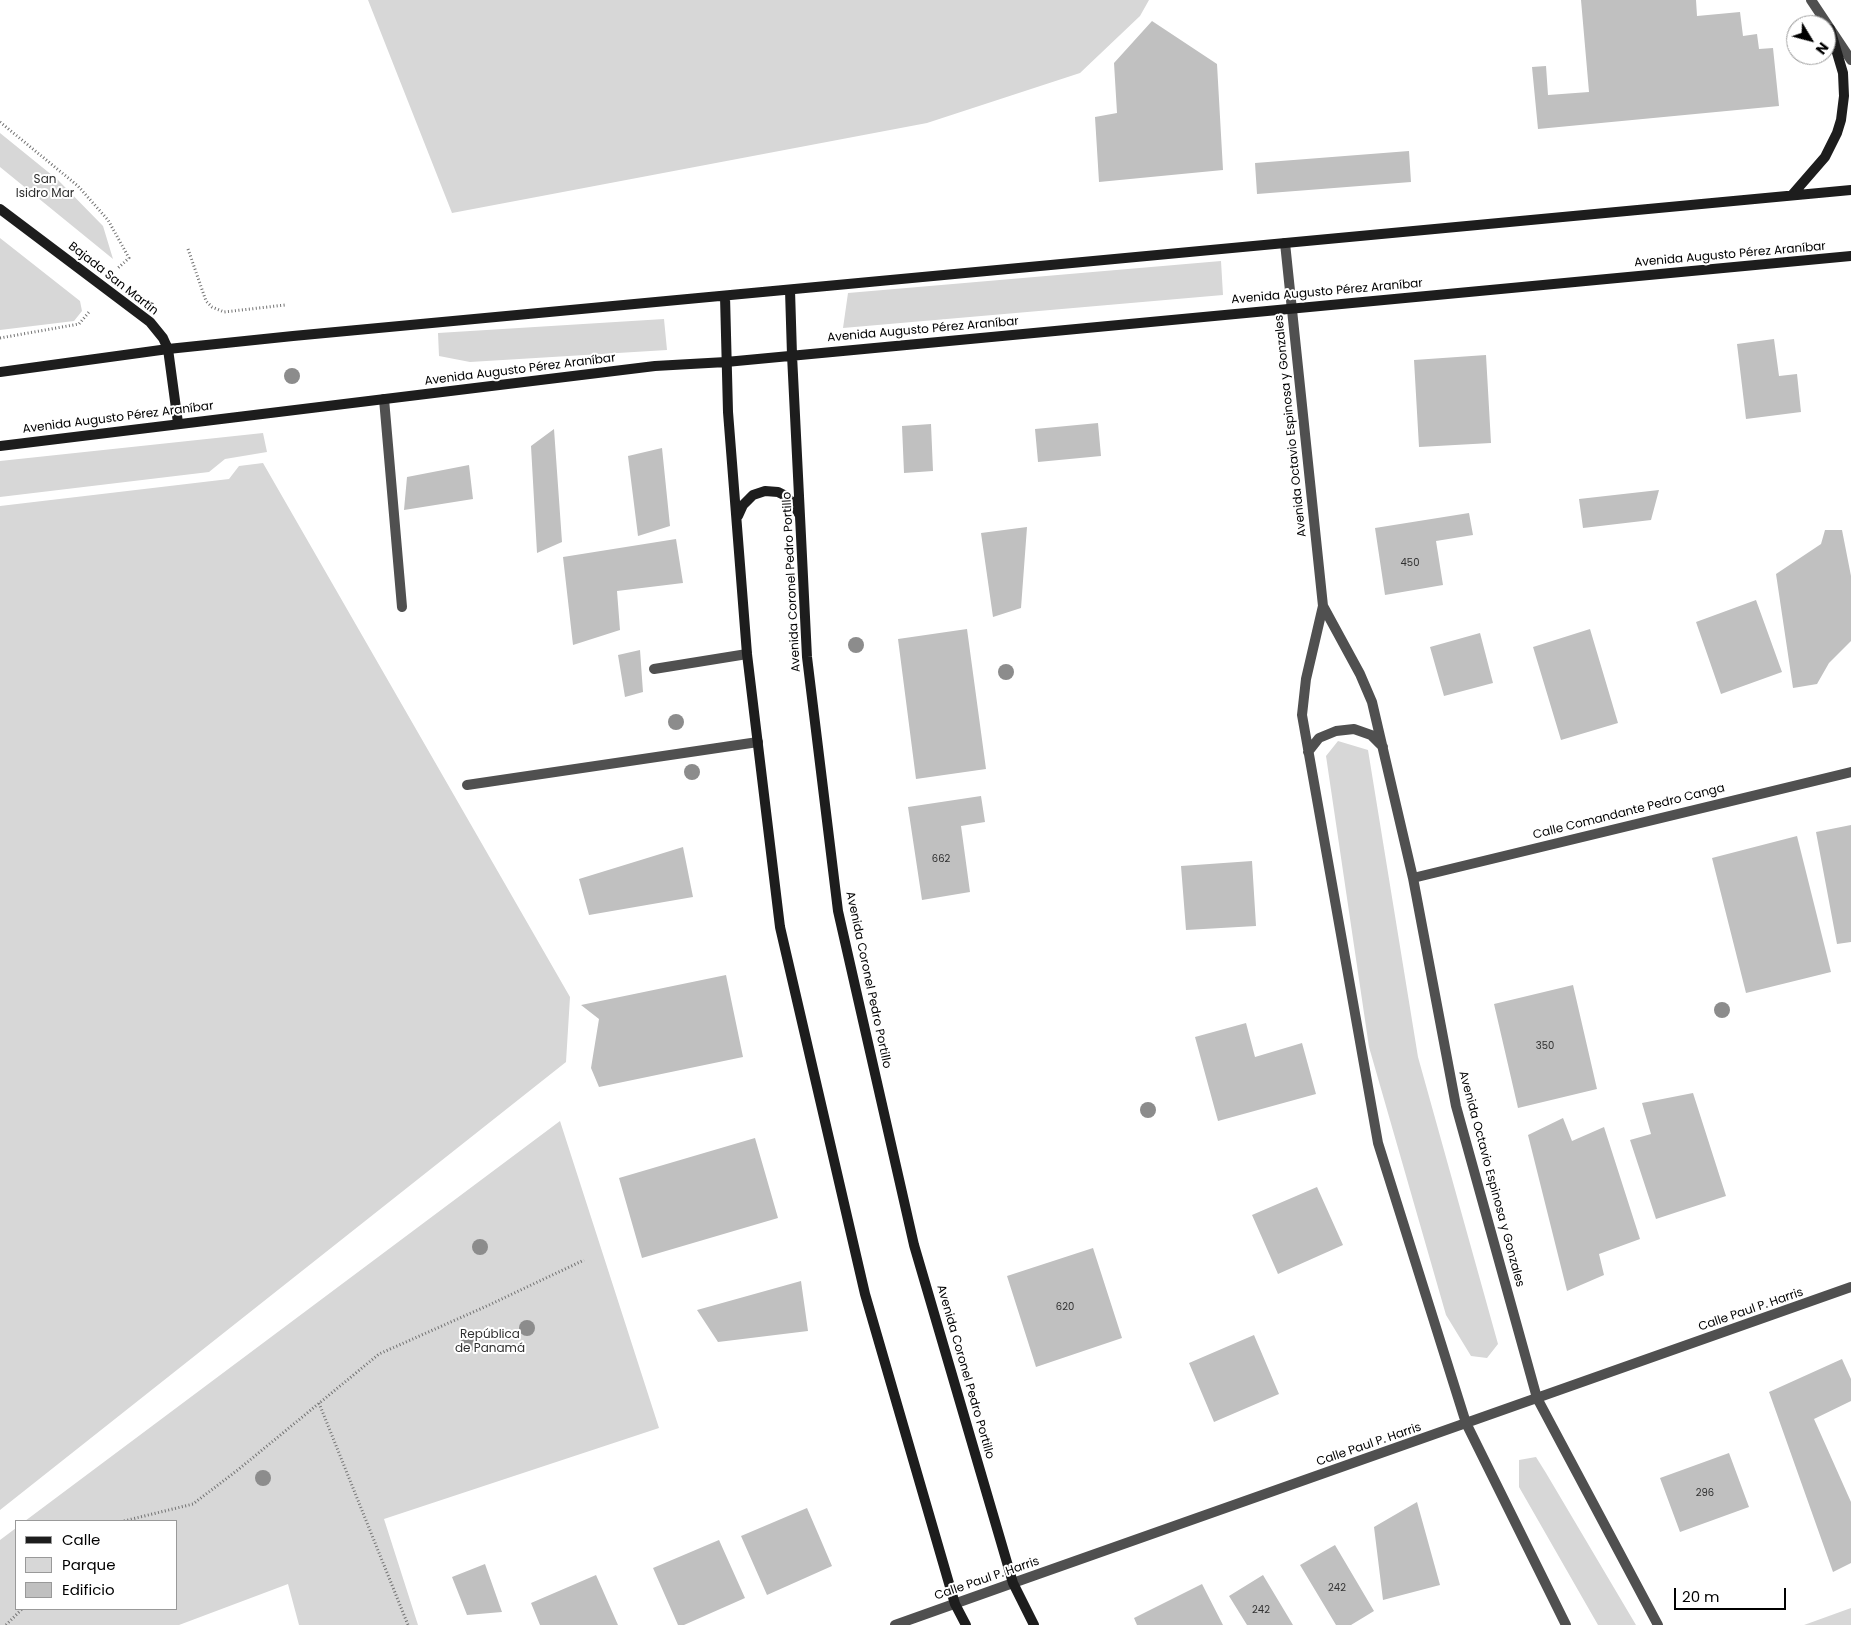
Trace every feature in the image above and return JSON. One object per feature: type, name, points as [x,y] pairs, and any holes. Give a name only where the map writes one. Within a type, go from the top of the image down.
[{"type":"main road","points":[[1792,195],[1825,158],[1837,133],[1844,96],[1843,73],[1836,49]]},
{"type":"main road","points":[[0,372],[168,349],[1851,190]]},
{"type":"main road","name":"Bajada San Martín","points":[[0,209],[150,322],[163,338],[168,349],[178,423]]},
{"type":"main road","name":"Avenida Augusto Pérez Araníbar","points":[[0,446],[655,366],[726,362],[1851,256]]},
{"type":"main road","name":"Avenida Coronel Pedro Portillo","points":[[790,290],[807,657],[838,911],[914,1245],[1013,1583],[1034,1625]]},
{"type":"main road","points":[[725,296],[728,412],[747,654],[780,927],[865,1294],[955,1604],[966,1625]]},
{"type":"main road","points":[[737,518],[740,510],[752,495],[765,492],[778,492],[784,495],[794,504],[801,517]]},
{"type":"street","points":[[1810,0],[1820,15]]},
{"type":"street","points":[[1836,38],[1851,60]]},
{"type":"street","name":"Avenida Octavio Espinosa y Gonzales","points":[[1285,243],[1323,606],[1306,678],[1302,715],[1378,1143],[1466,1423],[1566,1625]]},
{"type":"street","points":[[384,399],[402,607]]},
{"type":"street","name":"Avenida Octavio Espinosa y Gonzales","points":[[1323,606],[1360,674],[1372,702],[1413,878],[1456,1106],[1536,1398],[1658,1625]]},
{"type":"street","points":[[654,669],[747,654]]},
{"type":"street","points":[[1308,752],[1319,738],[1336,730],[1354,730],[1371,735],[1384,748]]},
{"type":"street","points":[[467,785],[758,742]]},
{"type":"street","name":"Calle Comandante Pedro Canga","points":[[1413,878],[1851,772]]},
{"type":"street","name":"Calle Paul P. Harris","points":[[895,1625],[1851,1287]]},
{"type":"path","points":[[0,122],[78,186],[108,220],[129,258],[117,269]]},
{"type":"path","points":[[188,249],[206,301],[212,307],[224,312],[285,305]]},
{"type":"path","points":[[0,338],[79,324],[89,312]]},
{"type":"path","points":[[128,1520],[193,1504],[239,1469],[379,1354],[584,1260]]},
{"type":"path","points":[[319,1403],[408,1625]]},
{"type":"path","points":[[6,1625],[21,1610]]},
{"type":"green space","points":[[368,0],[1149,0],[1140,16],[1080,73],[927,123],[452,213]]},
{"type":"green space","name":"San Isidro Mar","points":[[0,133],[58,180],[103,226],[113,259],[0,167]]},
{"type":"green space","points":[[0,238],[80,301],[82,311],[74,321],[0,330]]},
{"type":"green space","points":[[1221,261],[1223,295],[843,328],[848,293]]},
{"type":"green space","points":[[664,319],[667,350],[470,362],[439,356],[438,333]]},
{"type":"green space","points":[[263,433],[267,452],[225,459],[209,472],[0,497],[0,461]]},
{"type":"green space","points":[[263,463],[570,997],[566,1062],[0,1510],[0,506],[229,479],[239,466]]},
{"type":"green space","points":[[1338,741],[1368,750],[1418,1057],[1498,1344],[1487,1358],[1471,1356],[1446,1315],[1369,1047],[1326,756]]},
{"type":"green space","name":"República de Panamá","points":[[560,1121],[659,1428],[384,1519],[418,1625],[299,1625],[288,1584],[179,1625],[0,1625],[0,1540],[15,1529],[15,1610],[178,1610],[178,1520],[26,1520]]},
{"type":"green space","points":[[1536,1457],[1636,1625],[1598,1625],[1519,1487],[1519,1460]]},
{"type":"green space","points":[[1851,1608],[1851,1625],[1804,1625]]},
{"type":"building","points":[[1581,0],[1696,0],[1697,16],[1740,12],[1743,36],[1757,34],[1759,49],[1773,48],[1779,106],[1538,129],[1532,67],[1546,66],[1548,95],[1589,92]]},
{"type":"building","points":[[1152,21],[1217,64],[1223,170],[1099,182],[1095,117],[1117,113],[1114,63]]},
{"type":"building","points":[[1409,151],[1411,182],[1257,194],[1255,163]]},
{"type":"building","points":[[1774,339],[1779,376],[1797,374],[1801,412],[1746,419],[1737,344]]},
{"type":"building","points":[[1486,355],[1491,443],[1419,447],[1414,360]]},
{"type":"building","points":[[1098,423],[1101,456],[1038,462],[1035,429]]},
{"type":"building","points":[[931,424],[933,471],[904,473],[902,426]]},
{"type":"building","points":[[554,429],[562,542],[537,553],[531,446]]},
{"type":"building","points":[[662,448],[670,526],[638,536],[628,456]]},
{"type":"building","points":[[469,465],[473,499],[404,510],[407,477]]},
{"type":"building","points":[[1659,490],[1651,520],[1583,528],[1579,499]]},
{"type":"building","points":[[1469,513],[1473,535],[1436,541],[1443,585],[1385,595],[1375,528]]},
{"type":"building","points":[[1027,527],[1021,608],[993,617],[981,533]]},
{"type":"building","points":[[1825,530],[1842,530],[1851,576],[1851,641],[1829,663],[1817,684],[1793,688],[1776,574],[1821,544]]},
{"type":"building","points":[[676,539],[683,583],[617,591],[620,630],[573,645],[563,557]]},
{"type":"building","points":[[1756,600],[1782,672],[1721,694],[1696,622]]},
{"type":"building","points":[[967,629],[986,769],[916,779],[898,639]]},
{"type":"building","points":[[1590,629],[1618,723],[1561,740],[1533,647]]},
{"type":"building","points":[[1480,633],[1493,683],[1444,696],[1430,647]]},
{"type":"building","points":[[640,650],[643,692],[625,697],[618,655]]},
{"type":"building","points":[[981,796],[985,822],[961,826],[970,892],[922,900],[908,807]]},
{"type":"building","points":[[1851,825],[1851,942],[1837,944],[1816,832]]},
{"type":"building","points":[[1797,836],[1831,972],[1746,993],[1712,858]]},
{"type":"building","points":[[683,847],[693,897],[589,915],[579,879]]},
{"type":"building","points":[[1252,861],[1256,926],[1186,930],[1181,866]]},
{"type":"building","points":[[726,975],[743,1057],[599,1087],[591,1068],[599,1019],[581,1005]]},
{"type":"building","points":[[1573,985],[1597,1089],[1518,1108],[1494,1004]]},
{"type":"building","points":[[1246,1023],[1255,1057],[1302,1043],[1316,1094],[1218,1121],[1195,1037]]},
{"type":"building","points":[[1693,1093],[1726,1196],[1656,1219],[1630,1140],[1651,1134],[1642,1103]]},
{"type":"building","points":[[1563,1118],[1572,1141],[1604,1127],[1640,1239],[1599,1254],[1604,1275],[1567,1291],[1528,1135]]},
{"type":"building","points":[[755,1138],[778,1218],[642,1258],[619,1178]]},
{"type":"building","points":[[1317,1187],[1343,1245],[1278,1274],[1252,1215]]},
{"type":"building","points":[[1093,1248],[1122,1338],[1036,1367],[1007,1276]]},
{"type":"building","points":[[801,1281],[808,1331],[718,1342],[697,1310]]},
{"type":"building","points":[[1254,1335],[1279,1394],[1214,1422],[1189,1363]]},
{"type":"building","points":[[1842,1359],[1851,1379],[1851,1401],[1814,1419],[1851,1502],[1851,1563],[1833,1572],[1769,1392]]},
{"type":"building","points":[[1729,1453],[1749,1507],[1680,1532],[1660,1478]]},
{"type":"building","points":[[1417,1502],[1440,1585],[1383,1600],[1374,1527]]},
{"type":"building","points":[[807,1508],[832,1566],[767,1595],[741,1536]]},
{"type":"building","points":[[719,1540],[745,1598],[684,1625],[678,1625],[653,1568]]},
{"type":"building","points":[[1335,1545],[1374,1611],[1351,1625],[1336,1625],[1300,1565]]},
{"type":"building","points":[[485,1564],[502,1612],[467,1615],[452,1577]]},
{"type":"building","points":[[596,1575],[618,1625],[540,1625],[531,1603]]},
{"type":"building","points":[[1263,1575],[1293,1625],[1247,1625],[1229,1596]]},
{"type":"building","points":[[1202,1584],[1223,1625],[1137,1625],[1134,1618]]}]
